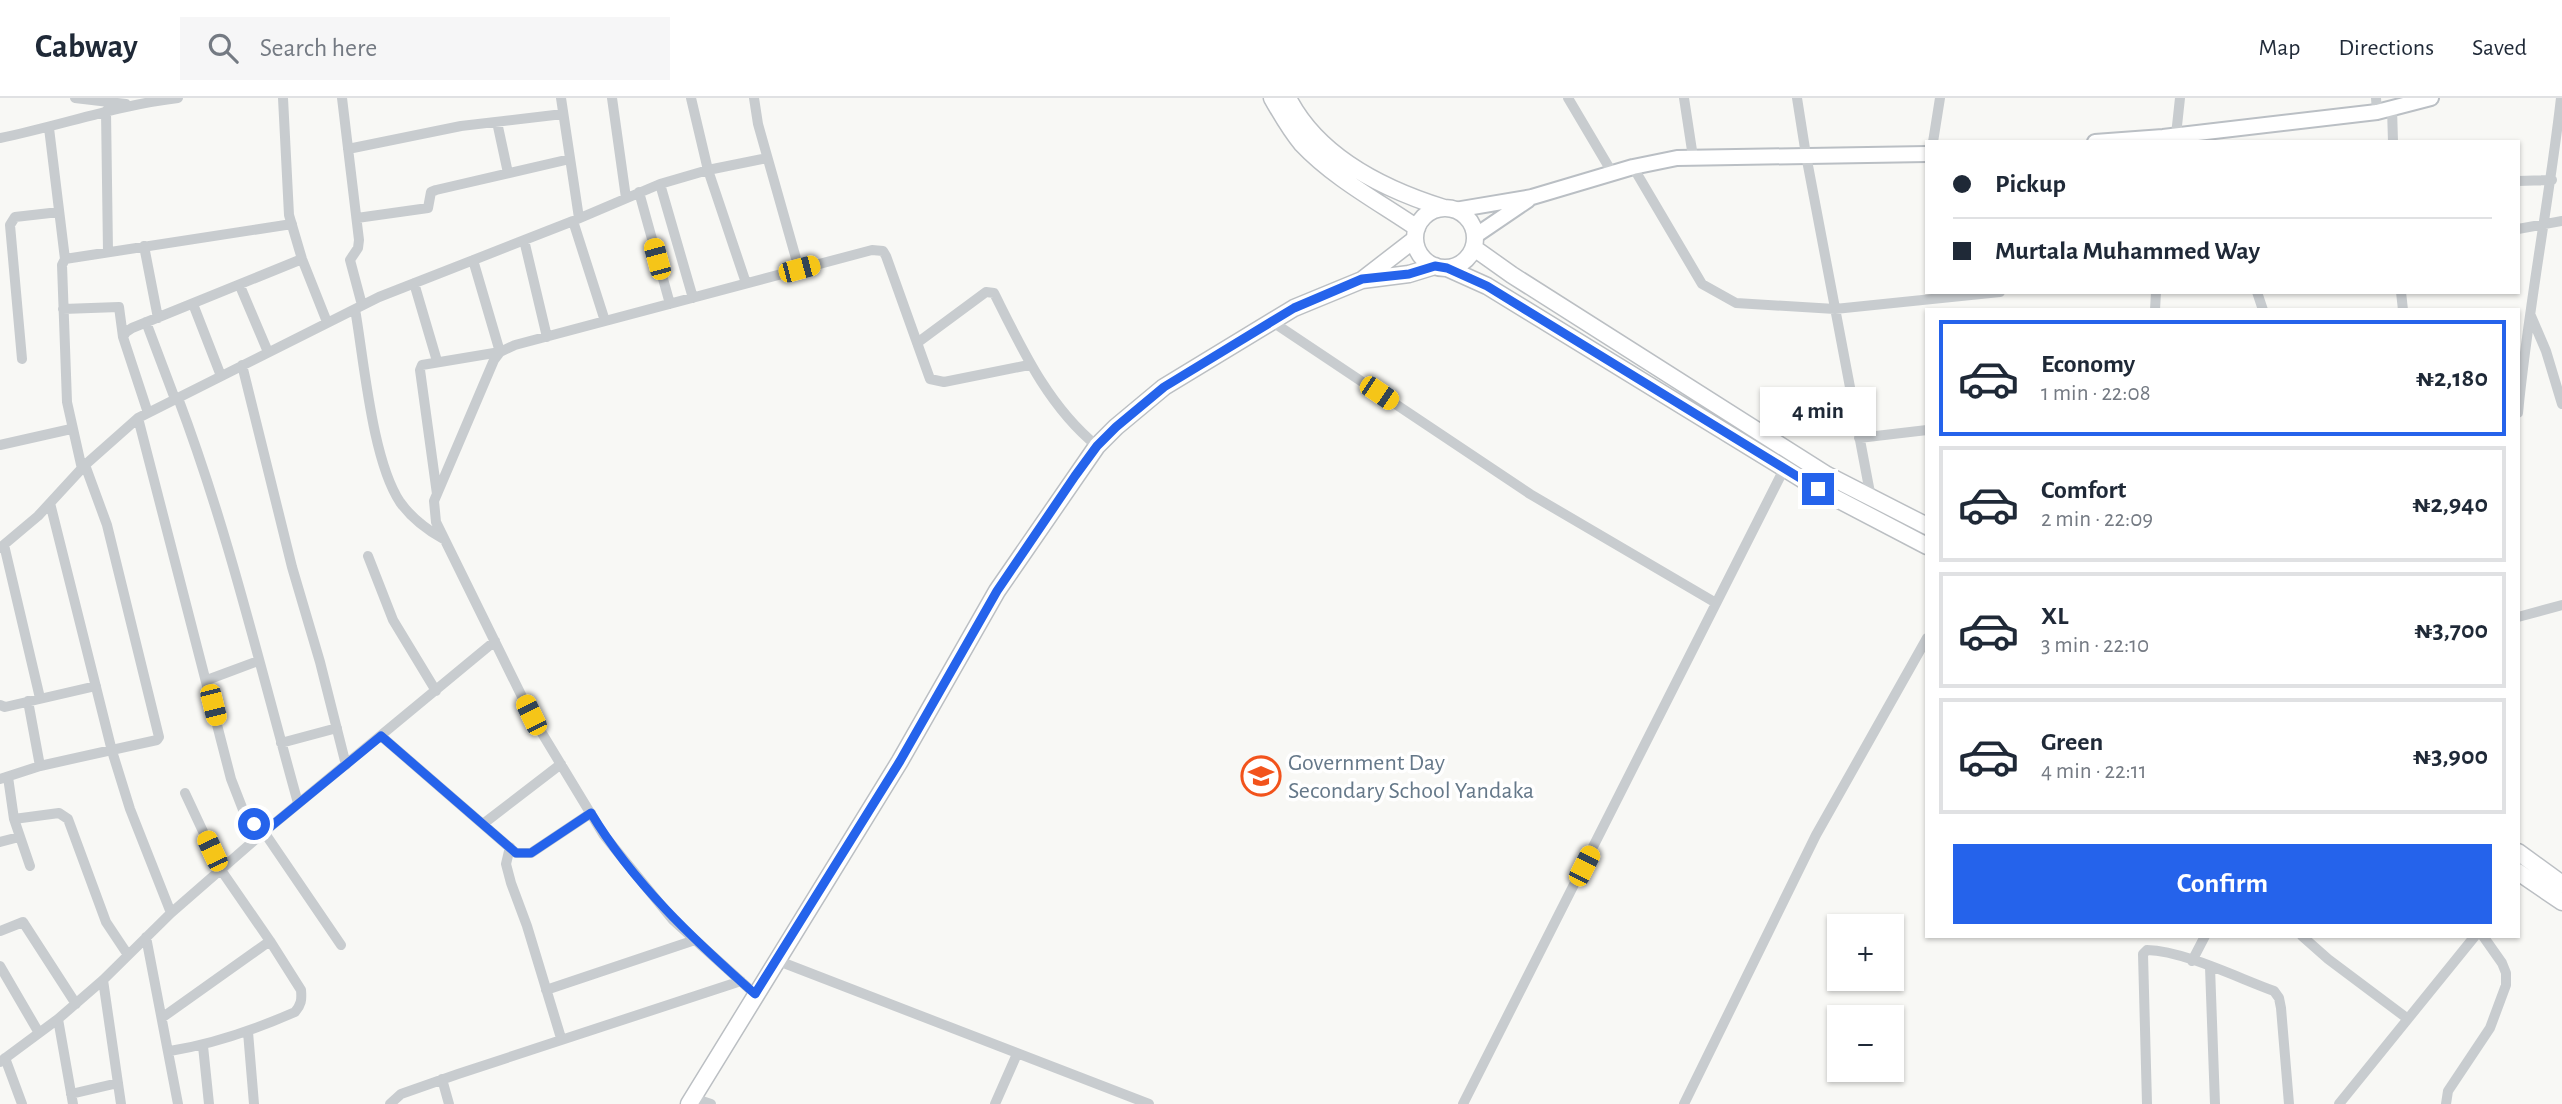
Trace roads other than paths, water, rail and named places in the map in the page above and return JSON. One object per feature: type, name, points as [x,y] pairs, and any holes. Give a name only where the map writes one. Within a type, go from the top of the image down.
[{"type":"main road","points":[[1272,98],[1302,144],[1416,234],[1418,251],[1425,260],[1487,286],[1784,469],[1925,545]]},
{"type":"main road","points":[[1288,98],[1298,117],[1314,136],[1345,161],[1399,193],[1465,216],[1472,225],[1474,242],[1468,258],[1458,265],[1362,279]]},
{"type":"main road","points":[[691,1101],[900,761],[997,591],[1097,446],[1164,387],[1294,308],[1362,279],[1416,234],[1423,218],[1432,211],[1449,209]]},
{"type":"main road","points":[[1474,242],[1512,275],[1827,475],[1925,525]]},
{"type":"main road","points":[[2520,853],[2562,884]]},
{"type":"main road","points":[[2520,877],[2562,902]]},
{"type":"street","points":[[75,98],[134,102],[178,98]]},
{"type":"street","points":[[283,98],[289,215],[302,259],[327,322]]},
{"type":"street","points":[[342,98],[359,240],[358,248],[349,260],[359,307],[377,439],[386,470],[400,501],[422,527],[445,540]]},
{"type":"street","points":[[561,98],[576,220],[605,321]]},
{"type":"street","points":[[612,98],[626,198]]},
{"type":"street","points":[[691,98],[708,170],[747,283]]},
{"type":"street","points":[[754,98],[799,269]]},
{"type":"street","points":[[1568,98],[1612,174]]},
{"type":"street","points":[[1684,98],[1693,157]]},
{"type":"street","points":[[1797,98],[1871,499]]},
{"type":"street","points":[[1933,140],[1940,98]]},
{"type":"street","points":[[2168,138],[2180,98]]},
{"type":"street","points":[[2132,140],[2168,138],[2376,102],[2392,108],[2431,98]]},
{"type":"street","points":[[2520,373],[2521,353],[2531,316],[2546,225],[2561,98]]},
{"type":"street","points":[[0,138],[50,128],[134,102]]},
{"type":"street","points":[[2392,108],[2393,140]]},
{"type":"street","points":[[106,111],[108,252]]},
{"type":"street","points":[[348,149],[461,126],[563,114]]},
{"type":"street","points":[[497,122],[508,173]]},
{"type":"street","points":[[30,866],[19,837],[4,778],[40,766],[157,740],[160,733],[107,525],[83,467],[71,429],[66,401],[62,265],[65,259],[50,128]]},
{"type":"street","points":[[1449,209],[1532,197],[1633,167],[1693,157],[1925,154]]},
{"type":"street","points":[[40,766],[34,699],[2,546],[50,503],[83,467],[143,415],[327,322],[414,283],[660,184],[708,170],[768,158]]},
{"type":"street","points":[[357,218],[428,208],[431,192],[570,159]]},
{"type":"street","points":[[1633,167],[1702,284],[1736,303],[1835,309],[1981,294]]},
{"type":"street","points":[[2520,181],[2552,180]]},
{"type":"street","points":[[660,184],[692,298]]},
{"type":"street","points":[[639,192],[670,304]]},
{"type":"street","points":[[1474,242],[1532,197]]},
{"type":"street","points":[[22,359],[10,225],[15,217],[59,212]]},
{"type":"street","points":[[2520,229],[2562,221]]},
{"type":"street","points":[[65,259],[292,224]]},
{"type":"street","points":[[524,240],[547,337]]},
{"type":"street","points":[[144,246],[158,318]]},
{"type":"street","points":[[437,494],[420,370],[427,363],[500,352],[605,321],[872,250],[883,251],[930,379],[944,382],[1030,366]]},
{"type":"street","points":[[123,337],[132,328],[302,259]]},
{"type":"street","points":[[473,260],[500,352]]},
{"type":"street","points":[[414,283],[437,361]]},
{"type":"street","points":[[240,286],[268,352]]},
{"type":"street","points":[[917,343],[991,291],[1030,366],[1076,428],[1097,446]]},
{"type":"street","points":[[193,304],[221,376]]},
{"type":"street","points":[[63,309],[119,307],[123,337],[231,779],[245,815],[264,832],[341,945]]},
{"type":"street","points":[[2531,316],[2546,351],[2562,404]]},
{"type":"street","points":[[1271,321],[1530,494],[1716,603]]},
{"type":"street","points":[[146,322],[203,464],[232,559],[298,803]]},
{"type":"street","points":[[500,352],[494,360],[437,494],[433,510],[445,540],[531,715],[603,834],[673,920],[755,994]]},
{"type":"street","points":[[243,365],[292,567],[346,765]]},
{"type":"street","points":[[0,445],[71,429]]},
{"type":"street","points":[[1859,438],[1925,430]]},
{"type":"street","points":[[1464,1104],[1784,469]]},
{"type":"street","points":[[50,503],[130,809],[171,913]]},
{"type":"street","points":[[368,555],[393,620],[436,691]]},
{"type":"street","points":[[2520,616],[2562,605]]},
{"type":"street","points":[[22,1104],[2,1060],[76,1004],[171,913],[264,832],[495,641]]},
{"type":"street","points":[[1684,1104],[1816,835],[1925,642]]},
{"type":"street","points":[[207,680],[258,661]]},
{"type":"street","points":[[0,705],[5,707],[96,686]]},
{"type":"street","points":[[281,743],[337,728]]},
{"type":"street","points":[[381,736],[516,853],[531,853],[591,813]]},
{"type":"street","points":[[483,824],[561,764]]},
{"type":"street","points":[[170,1051],[203,1046],[248,1032],[295,1012],[300,1007],[300,990],[221,870],[185,793]]},
{"type":"street","points":[[14,819],[59,813],[68,818],[106,922],[128,955]]},
{"type":"street","points":[[0,842],[19,837]]},
{"type":"street","points":[[510,847],[506,864],[511,883],[561,1038]]},
{"type":"street","points":[[0,931],[23,922],[76,1004]]},
{"type":"street","points":[[146,937],[170,1051],[178,1104]]},
{"type":"street","points":[[2192,961],[2204,938]]},
{"type":"street","points":[[2304,938],[2408,1019]]},
{"type":"street","points":[[2339,1104],[2473,938]]},
{"type":"street","points":[[2446,1104],[2448,1091],[2490,1028],[2506,985],[2507,972],[2484,938]]},
{"type":"street","points":[[546,990],[695,940]]},
{"type":"street","points":[[163,1017],[270,941]]},
{"type":"street","points":[[2147,1104],[2143,954],[2147,950],[2157,950],[2274,991],[2279,998],[2289,1104]]},
{"type":"street","points":[[776,960],[1149,1104]]},
{"type":"street","points":[[0,966],[39,1033]]},
{"type":"street","points":[[2210,967],[2214,1104]]},
{"type":"street","points":[[103,980],[121,1104]]},
{"type":"street","points":[[390,1104],[401,1094],[442,1079],[741,981]]},
{"type":"street","points":[[58,1019],[72,1099],[118,1083]]},
{"type":"street","points":[[248,1032],[254,1104]]},
{"type":"street","points":[[203,1046],[209,1104]]},
{"type":"street","points":[[995,1104],[1017,1054]]},
{"type":"street","points":[[442,1079],[449,1104]]},
{"type":"street","points":[[691,1101],[711,1104]]},
{"type":"place","name":"Government Day Secondary School Yandaka","points":[[1261,776]]}]
